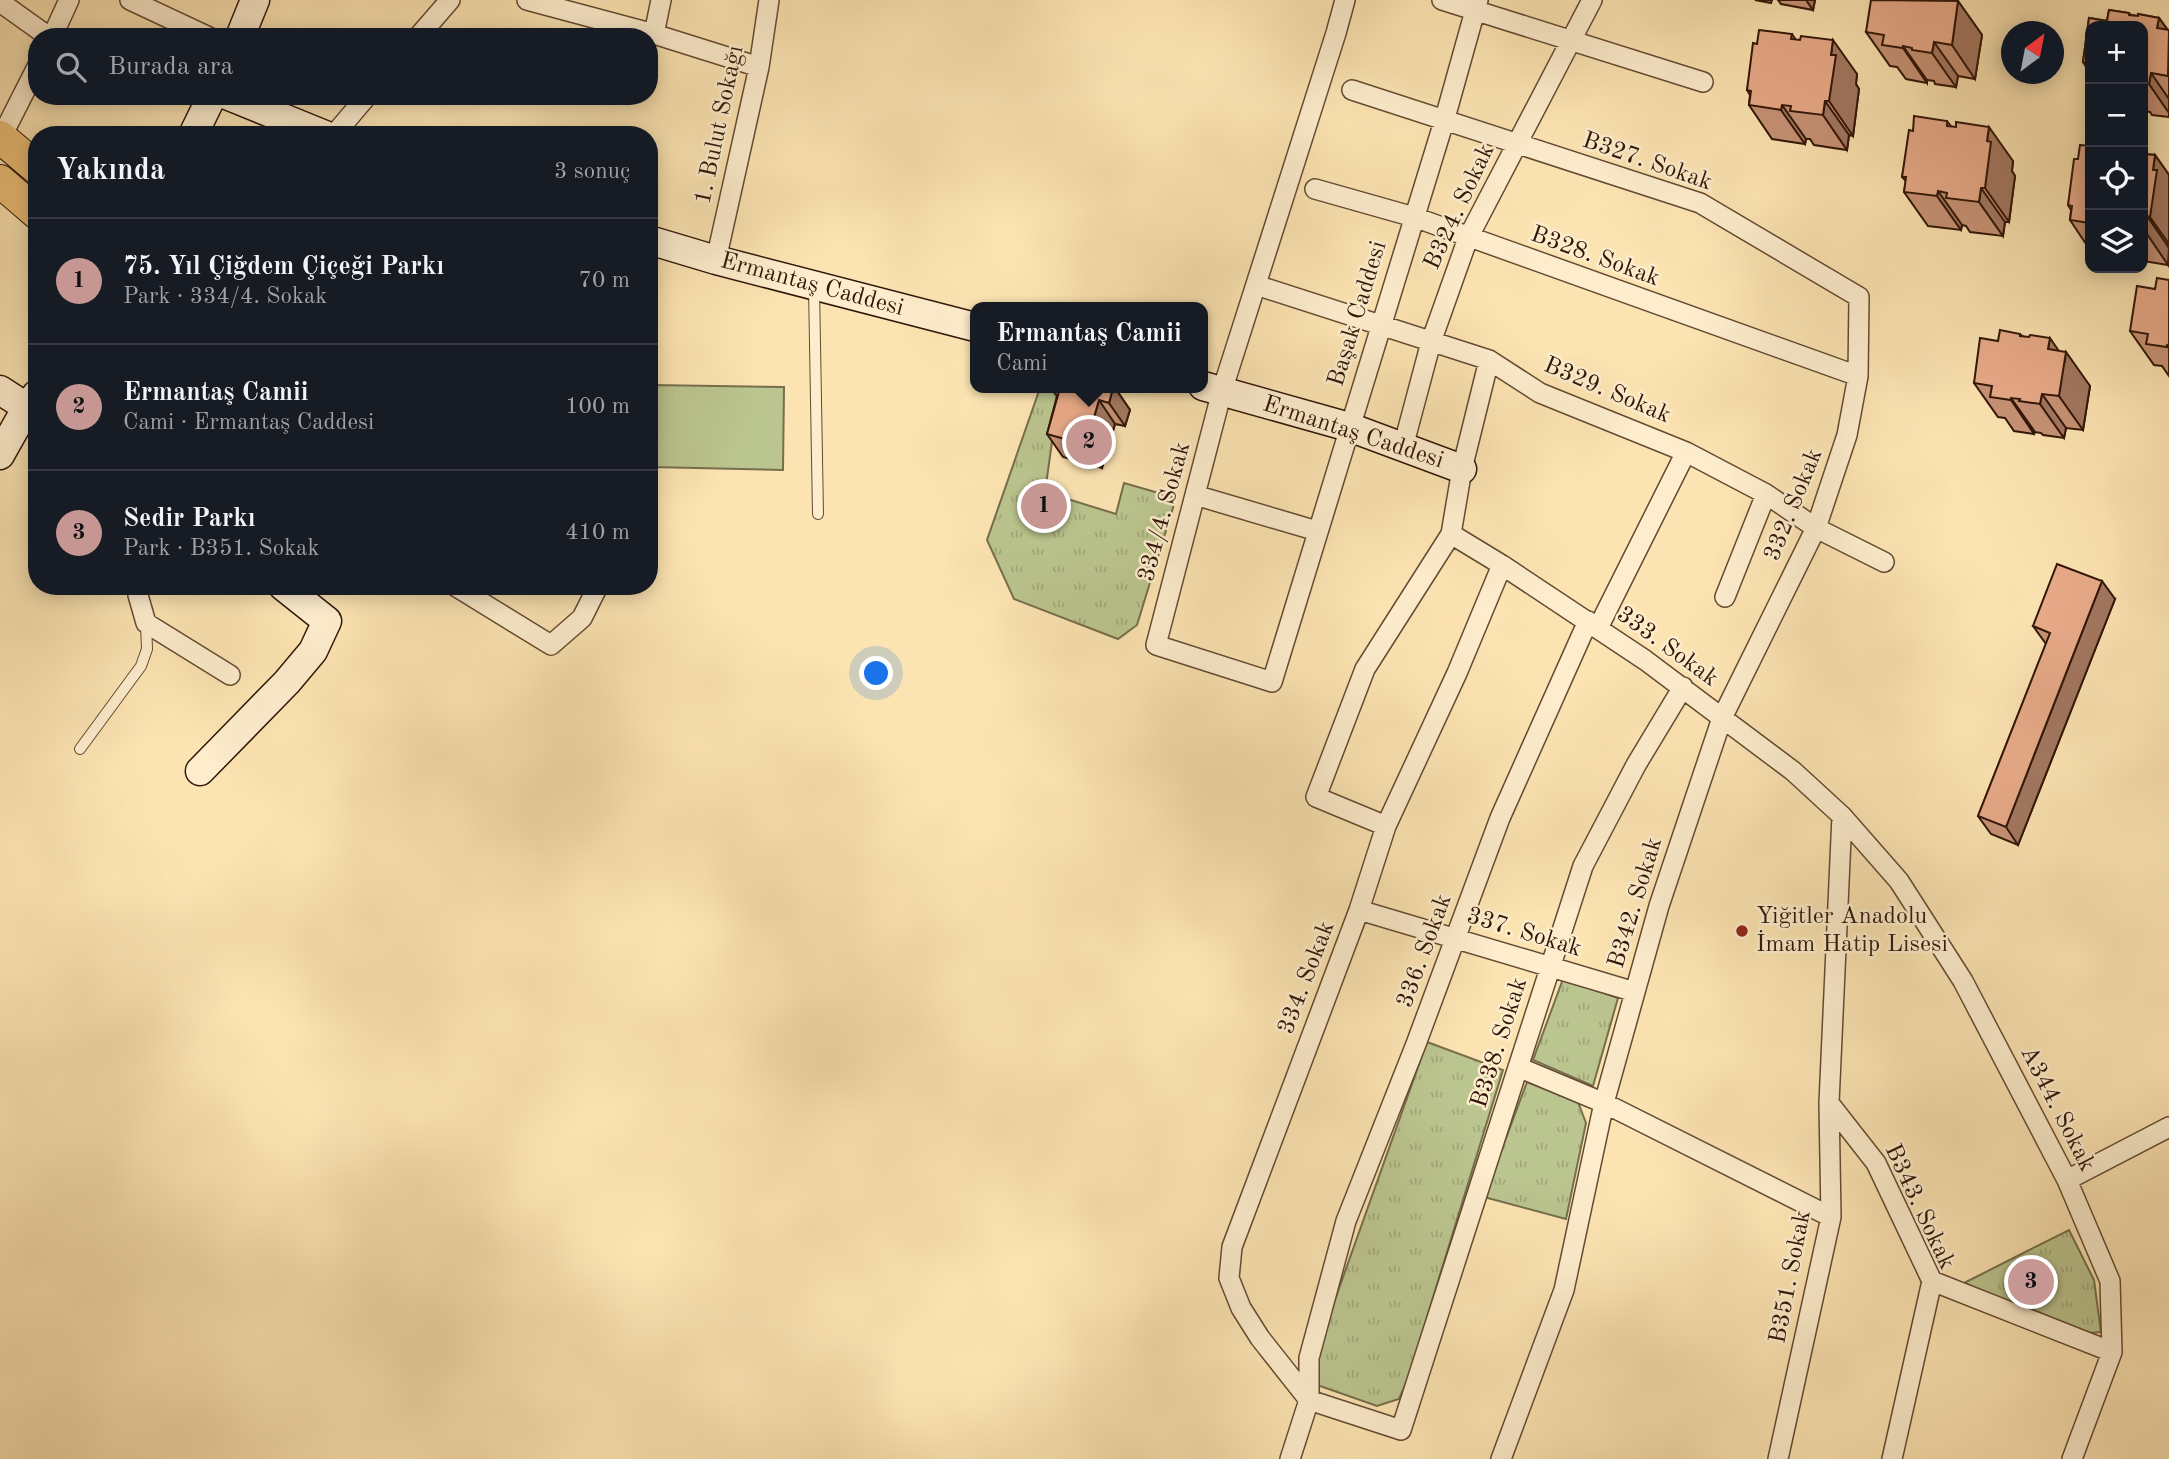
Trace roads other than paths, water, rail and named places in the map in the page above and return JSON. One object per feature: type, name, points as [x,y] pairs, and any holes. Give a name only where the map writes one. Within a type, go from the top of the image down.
[{"type":"main road","points":[[244,28],[255,0]]},
{"type":"main road","points":[[197,126],[208,105]]},
{"type":"main road","points":[[251,105],[302,126]]},
{"type":"main road","points":[[1,137],[28,160]]},
{"type":"main road","points":[[0,181],[28,206]]},
{"type":"main road","name":"Ermantaş Caddesi","points":[[658,243],[970,326]]},
{"type":"main road","name":"Ermantaş Caddesi","points":[[1212,388],[1349,427],[1462,469]]},
{"type":"main road","points":[[0,390],[28,402]]},
{"type":"main road","points":[[0,455],[28,414]]},
{"type":"main road","points":[[200,771],[287,682],[313,651],[327,621],[296,595]]},
{"type":"street","points":[[55,28],[69,0]]},
{"type":"street","points":[[130,0],[190,28]]},
{"type":"street","points":[[426,28],[450,0]]},
{"type":"street","points":[[527,0],[632,28]]},
{"type":"street","points":[[655,28],[661,0]]},
{"type":"street","name":"1. Bulut Sokağı","points":[[716,260],[759,67],[769,0]]},
{"type":"street","name":"334/4. Sokak","points":[[1272,682],[1156,645],[1195,495],[1212,388],[1256,285],[1345,0]]},
{"type":"street","points":[[1442,0],[1477,5],[1572,40],[1703,82]]},
{"type":"street","name":"B324. Sokak","points":[[1403,447],[1431,342],[1468,238],[1592,0]]},
{"type":"street","points":[[0,2],[38,28]]},
{"type":"street","name":"Başak Caddesi","points":[[1272,682],[1445,118],[1477,5]]},
{"type":"street","points":[[658,35],[759,67]]},
{"type":"street","points":[[1,137],[28,84]]},
{"type":"street","name":"B327. Sokak","points":[[1352,90],[1700,203],[1860,297]]},
{"type":"street","points":[[331,126],[356,105]]},
{"type":"street","name":"B328. Sokak","points":[[1315,189],[1414,217],[1858,376]]},
{"type":"street","name":"B329. Sokak","points":[[1256,285],[1489,360],[1540,393],[1686,452],[1766,494],[1816,528],[1884,562]]},
{"type":"street","name":"332. Sokak","points":[[1722,718],[1816,528],[1847,435],[1858,376],[1860,297]]},
{"type":"street","points":[[1386,826],[1316,797],[1364,669],[1451,534],[1462,469],[1489,360]]},
{"type":"street","name":"336. Sokak","points":[[1290,1459],[1309,1400],[1309,1357],[1346,1222],[1500,818],[1593,624],[1686,452]]},
{"type":"street","points":[[1725,597],[1766,494]]},
{"type":"street","points":[[1195,495],[1317,531]]},
{"type":"street","name":"333. Sokak","points":[[1451,534],[1593,624],[1683,687],[1793,771],[1842,816]]},
{"type":"street","name":"334. Sokak","points":[[1309,1400],[1259,1338],[1241,1308],[1228,1278],[1232,1247],[1359,910],[1386,826],[1457,673],[1502,565]]},
{"type":"street","points":[[138,595],[146,623],[230,675]]},
{"type":"street","points":[[470,595],[551,645],[582,618],[594,595]]},
{"type":"street","name":"B338. Sokak","points":[[1309,1400],[1401,1430],[1583,866],[1636,765],[1683,687]]},
{"type":"street","name":"B342. Sokak","points":[[1501,1459],[1564,1290],[1604,1103],[1659,906],[1722,718]]},
{"type":"street","points":[[1829,1103],[1842,816]]},
{"type":"street","name":"A344. Sokak","points":[[1842,816],[1899,881],[1963,981],[2067,1180],[2110,1281],[2112,1352],[2072,1459]]},
{"type":"street","name":"337. Sokak","points":[[1359,910],[1635,992]]},
{"type":"street","points":[[1518,1067],[1604,1103],[1831,1217]]},
{"type":"street","name":"B351. Sokak","points":[[1778,1459],[1831,1217],[1829,1103]]},
{"type":"street","name":"B343. Sokak","points":[[1829,1103],[1876,1163],[1932,1281],[1892,1459]]},
{"type":"street","points":[[2067,1180],[2169,1126]]},
{"type":"street","points":[[1932,1281],[2112,1352]]},
{"type":"lane","points":[[814,285],[818,514]]},
{"type":"lane","points":[[80,749],[141,666],[147,649],[146,623]]},
{"type":"place","name":"Ermantaş Camii","points":[[1089,442]]},
{"type":"place","name":"75. Yıl Çiğdem Çiçeği Parkı","points":[[1044,506]]},
{"type":"place","name":"Yiğitler Anadolu İmam Hatip Lisesi","points":[[1742,931]]},
{"type":"place","name":"Sedir Parkı","points":[[2031,1282]]}]
